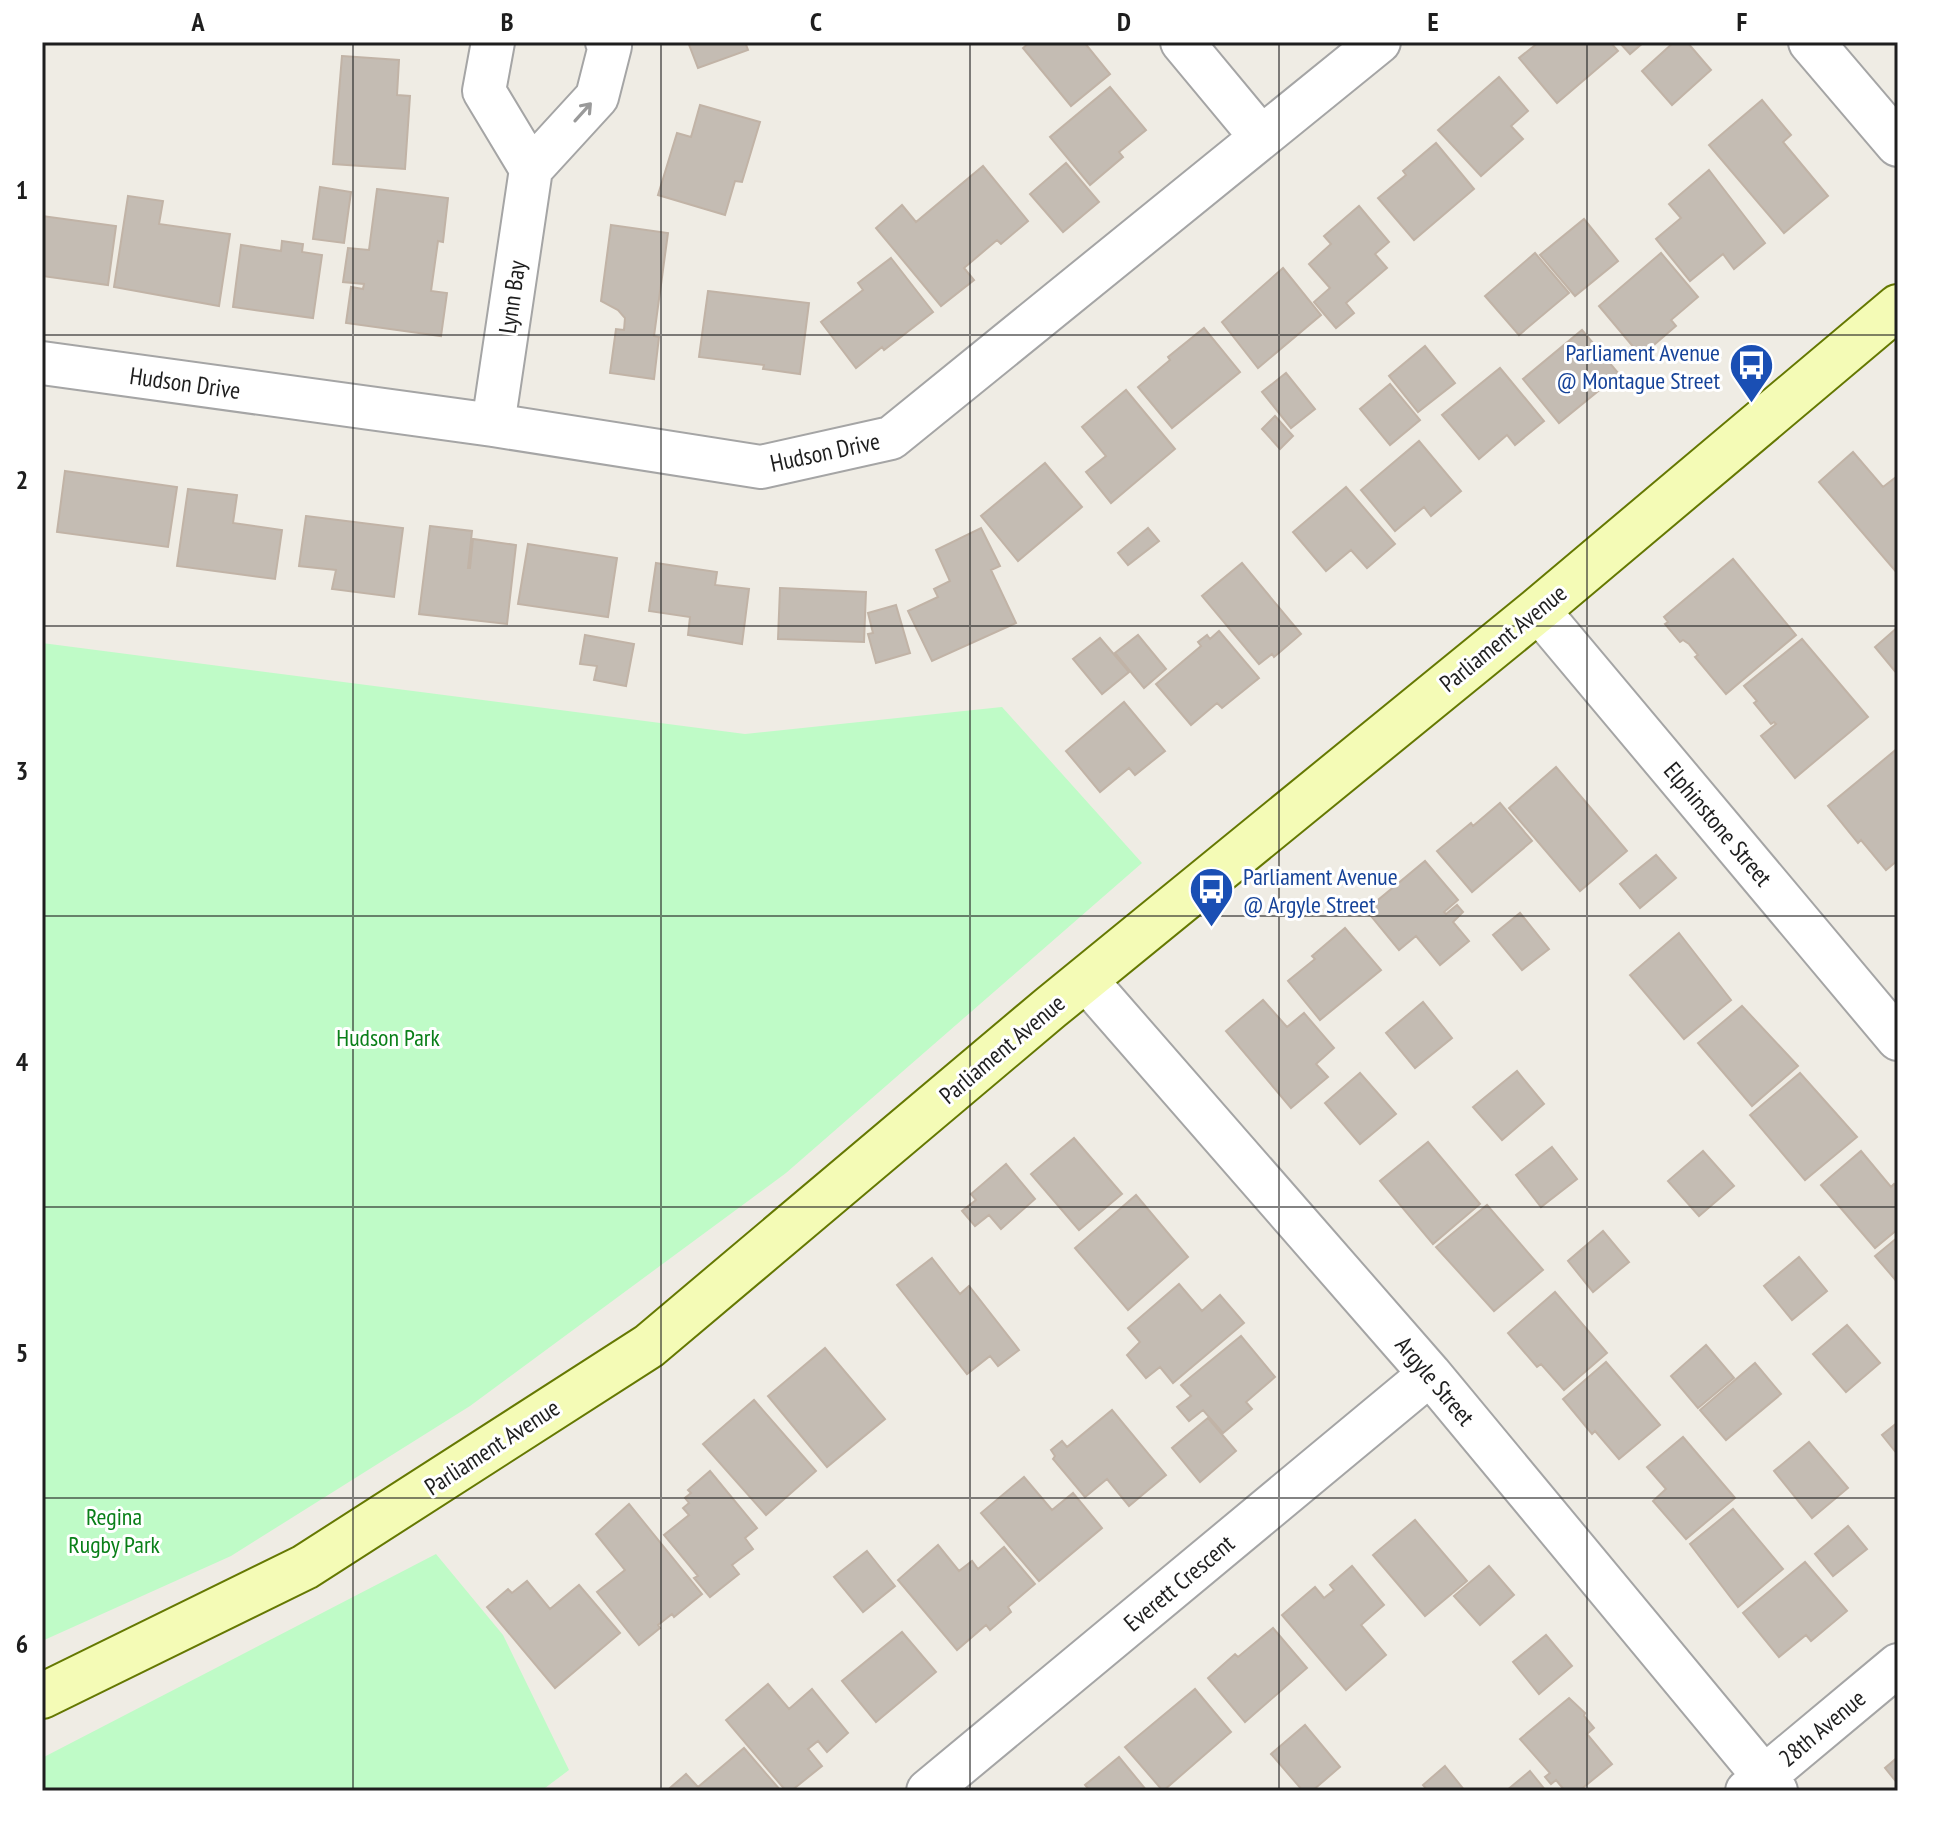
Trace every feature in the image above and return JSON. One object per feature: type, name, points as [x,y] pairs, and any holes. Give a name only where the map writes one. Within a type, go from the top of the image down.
[{"type":"main road","name":"Parliament Avenue","points":[[42,1696],[305,1567],[649,1346],[1085,979],[1538,610],[1898,307]]},
{"type":"street","points":[[493,42],[484,91],[531,169],[597,97],[610,46],[607,42]]},
{"type":"street","points":[[1182,42],[1261,137]]},
{"type":"street","name":"Hudson Drive","points":[[42,363],[493,425],[761,467],[891,438],[1379,42]]},
{"type":"street","points":[[1811,42],[1898,144]]},
{"type":"street","name":"Lynn Bay","points":[[493,425],[531,169]]},
{"type":"street","name":"Elphinstone Street","points":[[1538,610],[1898,1039]]},
{"type":"street","name":"Argyle Street","points":[[1085,979],[1430,1374],[1762,1786]]},
{"type":"street","name":"Everett Crescent","points":[[928,1791],[1430,1374]]},
{"type":"street","name":"28th Avenue","points":[[1762,1786],[1898,1665]]},
{"type":"green space","name":"Hudson Park","points":[[42,643],[745,734],[1002,707],[1142,863],[786,1173],[470,1406],[231,1556],[42,1641]]},
{"type":"green space","points":[[436,1554],[503,1635],[569,1770],[541,1791],[42,1791],[42,1758]]},
{"type":"building","points":[[688,42],[745,42],[748,50],[698,68]]},
{"type":"building","points":[[1030,42],[1084,42],[1110,74],[1071,106],[1023,48]]},
{"type":"building","points":[[1539,42],[1610,42],[1618,51],[1557,103],[1519,58]]},
{"type":"building","points":[[1619,42],[1644,42],[1630,54]]},
{"type":"building","points":[[1674,42],[1687,42],[1711,70],[1672,105],[1642,71]]},
{"type":"building","points":[[342,56],[399,60],[397,95],[410,96],[405,169],[333,164]]},
{"type":"building","points":[[1499,77],[1528,111],[1511,126],[1523,139],[1481,176],[1438,130]]},
{"type":"building","points":[[1110,87],[1146,130],[1119,152],[1123,157],[1090,185],[1050,137]]},
{"type":"building","points":[[1762,100],[1791,135],[1783,142],[1828,196],[1784,233],[1709,145]]},
{"type":"building","points":[[700,105],[760,122],[742,182],[735,181],[725,215],[658,195],[677,133],[691,137]]},
{"type":"building","points":[[1436,143],[1474,189],[1414,240],[1378,198],[1406,175],[1403,171]]},
{"type":"building","points":[[1066,163],[1099,202],[1063,232],[1030,194]]},
{"type":"building","points":[[983,166],[1028,221],[1001,244],[997,240],[964,268],[974,280],[941,306],[876,228],[902,205],[916,222]]},
{"type":"building","points":[[1709,170],[1765,243],[1734,269],[1723,254],[1690,281],[1656,239],[1681,218],[1669,204]]},
{"type":"building","points":[[320,187],[351,192],[344,243],[313,239]]},
{"type":"building","points":[[377,189],[448,198],[443,242],[438,241],[431,291],[447,293],[441,336],[346,323],[351,287],[363,289],[364,284],[343,282],[348,248],[369,250]]},
{"type":"building","points":[[128,196],[163,201],[159,224],[230,234],[219,306],[114,287]]},
{"type":"building","points":[[1359,206],[1389,242],[1375,254],[1387,268],[1346,303],[1354,313],[1336,328],[1314,302],[1330,288],[1309,264],[1331,244],[1324,236]]},
{"type":"building","points":[[42,216],[116,226],[108,285],[42,276]]},
{"type":"building","points":[[1584,219],[1618,261],[1575,296],[1540,255]]},
{"type":"building","points":[[611,225],[668,233],[654,336],[659,337],[654,379],[610,373],[616,329],[624,330],[625,318],[618,310],[601,301]]},
{"type":"building","points":[[282,241],[303,244],[302,252],[322,255],[313,318],[233,307],[241,245],[281,251]]},
{"type":"building","points":[[1535,253],[1569,293],[1519,335],[1485,296]]},
{"type":"building","points":[[1661,253],[1698,297],[1671,320],[1676,326],[1641,356],[1599,306]]},
{"type":"building","points":[[891,258],[933,312],[856,368],[821,322],[863,290],[858,283]]},
{"type":"building","points":[[1283,268],[1321,315],[1258,368],[1222,322]]},
{"type":"building","points":[[708,291],[809,303],[800,374],[763,369],[764,365],[699,357]]},
{"type":"building","points":[[1204,328],[1240,372],[1172,428],[1138,387]]},
{"type":"building","points":[[1582,330],[1619,374],[1559,423],[1523,379]]},
{"type":"building","points":[[1425,346],[1455,383],[1418,412],[1389,376]]},
{"type":"building","points":[[1500,368],[1544,421],[1515,445],[1507,435],[1479,459],[1442,415]]},
{"type":"building","points":[[1286,373],[1315,409],[1291,428],[1262,392]]},
{"type":"building","points":[[1390,384],[1420,420],[1390,445],[1360,409]]},
{"type":"building","points":[[1126,390],[1175,449],[1111,503],[1086,472],[1106,456],[1082,427]]},
{"type":"building","points":[[1275,416],[1293,436],[1280,449],[1262,429]]},
{"type":"building","points":[[1419,441],[1461,491],[1431,516],[1424,507],[1395,531],[1361,490]]},
{"type":"building","points":[[1853,452],[1883,487],[1896,477],[1898,479],[1898,574],[1819,482]]},
{"type":"building","points":[[1045,463],[1082,507],[1018,561],[981,516]]},
{"type":"building","points":[[65,471],[177,487],[168,547],[57,532]]},
{"type":"building","points":[[1346,487],[1395,544],[1367,568],[1351,550],[1326,571],[1293,532]]},
{"type":"building","points":[[188,489],[237,495],[233,523],[282,530],[275,579],[177,566]]},
{"type":"building","points":[[306,516],[403,528],[394,597],[332,589],[336,570],[299,566]]},
{"type":"building","points":[[430,526],[472,531],[468,568],[473,539],[516,545],[507,624],[419,614]]},
{"type":"building","points":[[981,528],[1000,566],[991,570],[1016,623],[932,661],[908,611],[938,597],[934,589],[950,581],[936,550]]},
{"type":"building","points":[[1148,528],[1159,541],[1128,565],[1118,553]]},
{"type":"building","points":[[528,544],[617,558],[608,617],[518,604]]},
{"type":"building","points":[[1733,559],[1796,635],[1726,694],[1695,657],[1698,655],[1689,644],[1683,640],[1680,642],[1665,624],[1668,622],[1664,617]]},
{"type":"building","points":[[656,563],[717,572],[715,585],[749,589],[742,644],[688,635],[690,617],[649,611]]},
{"type":"building","points":[[1242,563],[1301,634],[1274,657],[1272,654],[1259,664],[1202,596]]},
{"type":"building","points":[[780,588],[866,592],[864,642],[778,639]]},
{"type":"building","points":[[896,605],[910,653],[876,663],[868,634],[873,633],[868,613]]},
{"type":"building","points":[[1898,627],[1898,675],[1875,647]]},
{"type":"building","points":[[1219,631],[1259,678],[1222,708],[1217,703],[1191,725],[1156,684],[1201,646],[1198,642],[1207,635],[1210,639]]},
{"type":"building","points":[[585,635],[634,644],[626,686],[594,680],[597,666],[580,664]]},
{"type":"building","points":[[1138,635],[1166,669],[1144,688],[1115,653]]},
{"type":"building","points":[[1100,638],[1129,672],[1102,694],[1073,659]]},
{"type":"building","points":[[1802,639],[1868,717],[1795,778],[1761,736],[1776,724],[1771,724],[1744,686]]},
{"type":"building","points":[[1124,702],[1165,751],[1135,775],[1129,768],[1100,792],[1066,751]]},
{"type":"building","points":[[1898,748],[1898,860],[1886,870],[1861,840],[1858,843],[1828,806]]},
{"type":"building","points":[[1556,767],[1627,851],[1580,891],[1509,808]]},
{"type":"building","points":[[1500,803],[1532,841],[1472,892],[1437,851]]},
{"type":"building","points":[[1656,855],[1676,878],[1640,908],[1620,884]]},
{"type":"building","points":[[1425,861],[1458,900],[1444,912],[1446,914],[1457,905],[1463,912],[1453,922],[1469,941],[1440,965],[1416,936],[1399,950],[1366,910]]},
{"type":"building","points":[[1520,913],[1549,949],[1522,970],[1493,935]]},
{"type":"building","points":[[1345,928],[1381,970],[1320,1020],[1288,981]]},
{"type":"building","points":[[1679,933],[1731,1000],[1684,1039],[1630,975]]},
{"type":"building","points":[[1263,1000],[1287,1027],[1304,1013],[1334,1048],[1316,1064],[1328,1077],[1291,1108],[1226,1031]]},
{"type":"building","points":[[1423,1002],[1452,1038],[1415,1068],[1386,1033]]},
{"type":"building","points":[[1742,1006],[1798,1066],[1752,1106],[1698,1043]]},
{"type":"building","points":[[1517,1071],[1544,1104],[1502,1140],[1473,1107]]},
{"type":"building","points":[[1360,1073],[1396,1114],[1360,1144],[1325,1103]]},
{"type":"building","points":[[1800,1073],[1857,1137],[1805,1180],[1750,1115]]},
{"type":"building","points":[[1074,1138],[1122,1194],[1079,1230],[1031,1174]]},
{"type":"building","points":[[1428,1142],[1480,1204],[1433,1244],[1380,1181]]},
{"type":"building","points":[[1552,1147],[1577,1179],[1541,1207],[1516,1175]]},
{"type":"building","points":[[1703,1151],[1734,1186],[1699,1216],[1668,1181]]},
{"type":"building","points":[[1861,1151],[1891,1187],[1894,1184],[1898,1188],[1898,1229],[1875,1248],[1821,1185]]},
{"type":"building","points":[[1006,1164],[1035,1199],[1001,1229],[989,1215],[975,1226],[962,1211],[976,1200],[971,1194]]},
{"type":"building","points":[[1136,1195],[1188,1257],[1128,1310],[1075,1248]]},
{"type":"building","points":[[1487,1205],[1543,1270],[1494,1311],[1436,1247]]},
{"type":"building","points":[[1603,1231],[1629,1262],[1593,1292],[1568,1261]]},
{"type":"building","points":[[1898,1237],[1898,1283],[1875,1256]]},
{"type":"building","points":[[1799,1257],[1827,1291],[1792,1320],[1764,1286]]},
{"type":"building","points":[[932,1258],[960,1294],[969,1286],[1019,1350],[998,1366],[990,1356],[967,1374],[897,1285]]},
{"type":"building","points":[[1179,1284],[1202,1311],[1220,1295],[1244,1323],[1173,1383],[1160,1367],[1146,1378],[1127,1355],[1140,1342],[1128,1328]]},
{"type":"building","points":[[1555,1292],[1607,1353],[1564,1390],[1541,1364],[1537,1367],[1508,1333]]},
{"type":"building","points":[[1847,1325],[1880,1363],[1846,1392],[1813,1354]]},
{"type":"building","points":[[1241,1336],[1275,1377],[1246,1402],[1252,1409],[1223,1433],[1203,1410],[1189,1421],[1177,1407],[1191,1396],[1181,1385]]},
{"type":"building","points":[[1706,1345],[1734,1378],[1698,1408],[1671,1376]]},
{"type":"building","points":[[825,1348],[885,1419],[827,1467],[768,1396]]},
{"type":"building","points":[[1606,1362],[1660,1425],[1619,1459],[1595,1431],[1592,1434],[1563,1399]]},
{"type":"building","points":[[1755,1363],[1781,1394],[1726,1440],[1700,1410]]},
{"type":"building","points":[[754,1400],[816,1471],[766,1515],[703,1444]]},
{"type":"building","points":[[1112,1410],[1166,1475],[1129,1506],[1107,1479],[1085,1497],[1053,1459],[1055,1456],[1051,1450],[1062,1441],[1067,1447]]},
{"type":"building","points":[[1208,1418],[1236,1451],[1200,1482],[1172,1448]]},
{"type":"building","points":[[1898,1422],[1898,1455],[1882,1435]]},
{"type":"building","points":[[1683,1437],[1735,1498],[1686,1539],[1653,1501],[1666,1489],[1647,1467]]},
{"type":"building","points":[[1809,1442],[1848,1488],[1812,1518],[1774,1471]]},
{"type":"building","points":[[710,1471],[757,1528],[745,1538],[753,1549],[732,1565],[739,1574],[710,1597],[694,1578],[698,1576],[664,1535],[689,1515],[683,1508],[689,1503],[685,1498],[691,1493],[688,1490]]},
{"type":"building","points":[[1024,1477],[1052,1510],[1073,1493],[1102,1528],[1039,1581],[981,1513]]},
{"type":"building","points":[[629,1504],[702,1594],[674,1617],[672,1614],[658,1625],[660,1628],[639,1645],[597,1592],[625,1570],[596,1534]]},
{"type":"building","points":[[1733,1509],[1783,1569],[1738,1607],[1690,1544]]},
{"type":"building","points":[[1415,1520],[1467,1581],[1425,1616],[1373,1555]]},
{"type":"building","points":[[1848,1526],[1867,1549],[1833,1576],[1815,1554]]},
{"type":"building","points":[[938,1545],[959,1571],[972,1561],[978,1569],[1004,1547],[1035,1584],[1008,1607],[1011,1612],[990,1630],[986,1625],[957,1650],[898,1580]]},
{"type":"building","points":[[867,1551],[895,1586],[863,1612],[834,1577]]},
{"type":"building","points":[[1805,1562],[1847,1611],[1811,1641],[1806,1635],[1779,1657],[1743,1613]]},
{"type":"building","points":[[1352,1566],[1384,1605],[1361,1625],[1386,1655],[1346,1690],[1282,1615],[1315,1587],[1324,1598],[1334,1590],[1330,1585]]},
{"type":"building","points":[[1489,1566],[1514,1595],[1480,1625],[1454,1596]]},
{"type":"building","points":[[527,1581],[550,1609],[579,1585],[620,1633],[555,1688],[487,1607],[508,1589],[512,1593]]},
{"type":"building","points":[[1273,1628],[1307,1668],[1245,1722],[1208,1678],[1235,1654],[1238,1657]]},
{"type":"building","points":[[902,1632],[936,1672],[876,1722],[842,1681]]},
{"type":"building","points":[[1546,1635],[1572,1666],[1539,1694],[1513,1662]]},
{"type":"building","points":[[768,1684],[789,1709],[812,1689],[848,1733],[827,1752],[818,1741],[808,1749],[822,1766],[791,1791],[786,1791],[726,1720]]},
{"type":"building","points":[[1195,1689],[1231,1732],[1163,1791],[1125,1747]]},
{"type":"building","points":[[1569,1698],[1585,1713],[1584,1716],[1594,1728],[1587,1734],[1612,1764],[1579,1791],[1565,1791],[1556,1780],[1551,1784],[1545,1777],[1550,1773],[1520,1739]]},
{"type":"building","points":[[1305,1725],[1340,1767],[1312,1791],[1303,1791],[1271,1754]]},
{"type":"building","points":[[744,1748],[781,1791],[672,1791],[670,1788],[686,1774],[698,1787]]},
{"type":"building","points":[[1119,1757],[1147,1791],[1090,1791],[1085,1785]]},
{"type":"building","points":[[1898,1757],[1898,1784],[1885,1768]]},
{"type":"building","points":[[1445,1766],[1465,1791],[1428,1791],[1423,1785]]},
{"type":"building","points":[[1530,1771],[1546,1791],[1506,1791]]},
{"type":"place","name":"Parliament Avenue @ Montague Street","points":[[1751,405]]},
{"type":"place","name":"Parliament Avenue @ Argyle Street","points":[[1212,929]]},
{"type":"park label","name":"Regina Rugby Park","points":[[114,1530]]}]
